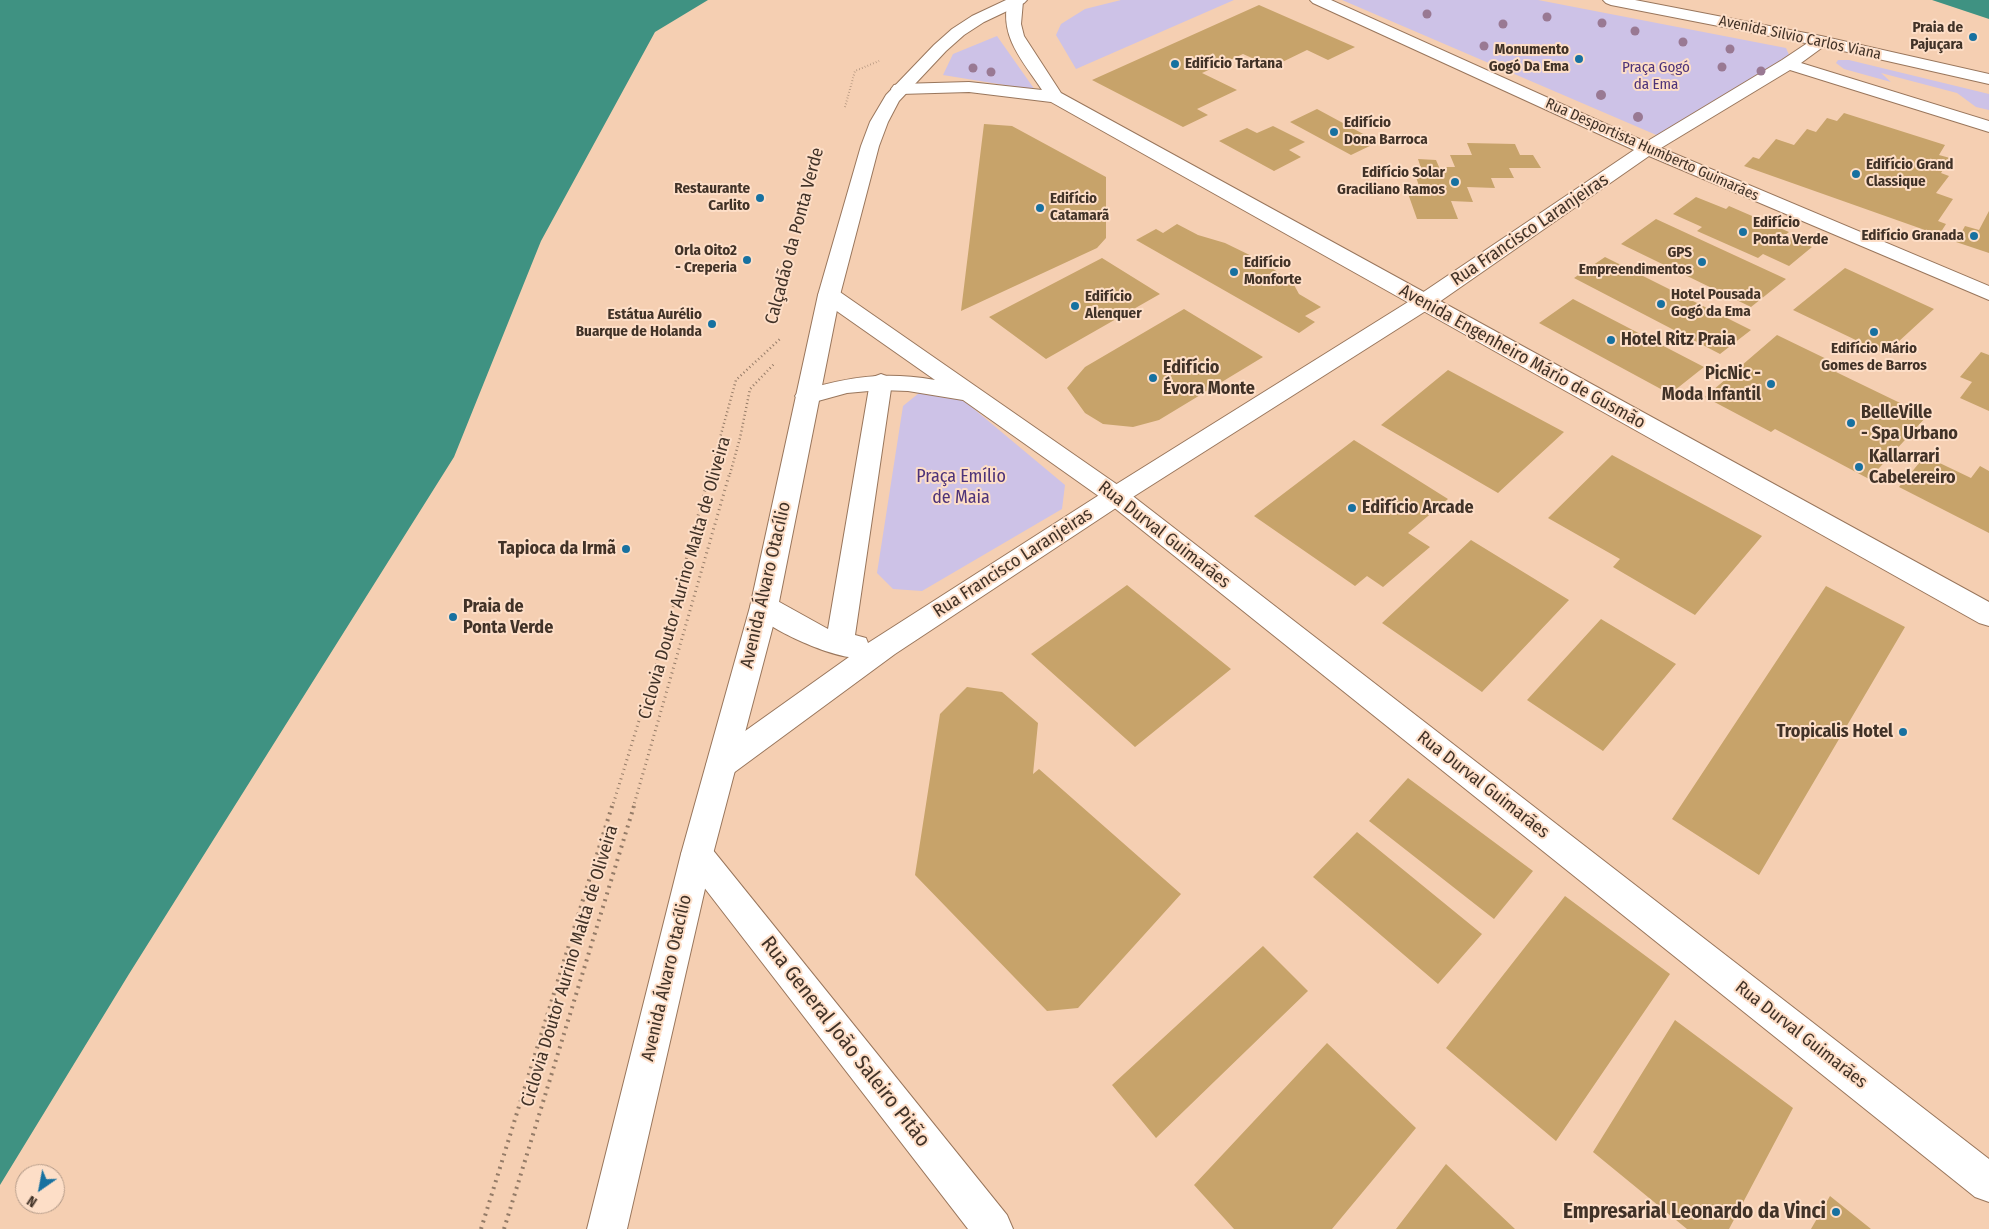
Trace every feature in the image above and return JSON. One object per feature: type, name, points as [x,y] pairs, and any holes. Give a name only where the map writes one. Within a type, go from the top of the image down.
[{"type":"street","name":"Rua Desportista Humberto Guimarães","points":[[1318,0],[1647,149],[1989,294]]},
{"type":"street","name":"Avenida Silvio Carlos Viana","points":[[1611,0],[1821,40],[1989,79]]},
{"type":"street","name":"Avenida Álvaro Otacílio","points":[[607,1229],[697,854],[764,607],[828,295],[870,146],[879,122],[892,99],[940,48],[958,32],[978,19],[1017,1]]},
{"type":"street","name":"Avenida Engenheiro Mário de Gusmão","points":[[1017,1],[1013,24],[1016,36],[1056,98]]},
{"type":"street","name":"Rua Francisco Laranjeiras","points":[[721,765],[885,646],[1116,496],[1424,302],[1647,149],[1788,64],[1821,40]]},
{"type":"street","name":"Avenida Silvio Carlos Viana","points":[[1788,64],[1989,127]]},
{"type":"street","name":"Avenida Engenheiro Mário de Gusmão","points":[[900,89],[969,87],[1056,98],[1989,616]]},
{"type":"street","name":"Rua Durval Guimarães","points":[[828,295],[1116,496],[1989,1183]]},
{"type":"street","name":"Rua Durval Guimarães","points":[[807,396],[852,385],[882,382],[915,384],[970,394]]},
{"type":"street","points":[[839,645],[882,382]]},
{"type":"street","points":[[764,607],[808,631],[839,645],[885,646]]},
{"type":"street","name":"Rua General João Saleiro Pitão","points":[[697,854],[994,1229]]},
{"type":"path","points":[[844,109],[855,71],[887,58],[874,68]]},
{"type":"path","name":"Calçadão da Ponta Verde","points":[[481,1229],[666,633],[736,380],[781,338]]},
{"type":"path","name":"Ciclovia Doutor Aurino Malta de Oliveira","points":[[504,1229],[649,756],[740,438],[750,389],[776,360]]},
{"type":"green space","points":[[1121,0],[1234,0],[1076,69],[1056,35],[1061,24],[1085,9]]},
{"type":"green space","name":"Praça Gogó da Ema","points":[[1342,0],[1538,0],[1786,48],[1790,57],[1661,137]]},
{"type":"green space","points":[[997,36],[1035,90],[943,75],[953,54]]},
{"type":"green space","points":[[1838,60],[1849,60],[1989,94],[1989,110],[1976,107],[1957,93],[1881,73],[1891,82],[1844,69],[1836,63]]},
{"type":"green space","name":"Praça Emílio de Maia","points":[[943,392],[962,399],[1065,485],[1062,509],[922,591],[893,589],[877,573],[903,406],[919,393]]},
{"type":"water","points":[[0,0],[708,0],[655,32],[541,241],[454,457],[129,974],[0,1185]]},
{"type":"water","points":[[1932,0],[1989,0],[1989,19]]},
{"type":"building","name":"Edifício Tartana","points":[[1259,5],[1355,47],[1328,60],[1307,50],[1272,67],[1243,54],[1202,73],[1237,90],[1197,109],[1208,115],[1183,127],[1092,80]]},
{"type":"building","name":"Edifício Dona Barroca","points":[[1317,109],[1378,142],[1351,155],[1290,122]]},
{"type":"building","name":"Edifício Grand Classique","points":[[1844,113],[1945,145],[1939,155],[1950,158],[1941,173],[1949,176],[1936,193],[1953,199],[1938,221],[1946,224],[1939,235],[1744,166],[1753,157],[1759,159],[1776,139],[1794,145],[1807,129],[1816,132],[1827,118],[1837,121]]},
{"type":"building","name":"Edifício Catamarã","points":[[984,124],[1012,126],[1106,177],[1106,238],[1097,248],[961,311]]},
{"type":"building","points":[[1273,126],[1305,142],[1289,150],[1301,157],[1274,171],[1219,141],[1247,128],[1257,133]]},
{"type":"building","name":"Edifício Solar Graciliano Ramos","points":[[1467,143],[1515,144],[1520,155],[1533,155],[1541,168],[1509,168],[1514,178],[1491,178],[1495,188],[1467,187],[1473,202],[1451,201],[1458,219],[1417,219],[1405,185],[1419,186],[1416,177],[1424,177],[1418,159],[1436,160],[1439,167],[1455,167],[1450,155],[1472,155]]},
{"type":"building","name":"Edifício Ponta Verde","points":[[1696,197],[1726,209],[1729,206],[1789,232],[1785,235],[1812,247],[1789,266],[1763,254],[1758,258],[1697,231],[1702,227],[1673,214]]},
{"type":"building","name":"Edifício Granada","points":[[1989,211],[1989,253],[1956,242],[1965,226],[1979,230]]},
{"type":"building","name":"GPS Empreendimentos","points":[[1656,219],[1786,279],[1751,307],[1621,244]]},
{"type":"building","name":"Edifício Monforte","points":[[1177,224],[1198,235],[1225,243],[1262,261],[1293,283],[1299,294],[1321,307],[1305,316],[1315,322],[1299,333],[1136,240],[1156,229],[1163,233]]},
{"type":"building","name":"Hotel Pousada Gogó da Ema","points":[[1605,257],[1751,330],[1720,354],[1574,278]]},
{"type":"building","name":"Edifício Alenquer","points":[[1102,258],[1160,294],[1046,359],[989,317]]},
{"type":"building","name":"Edifício Mário Gomes de Barros","points":[[1845,268],[1934,309],[1885,354],[1793,310]]},
{"type":"building","name":"Hotel Ritz Praia","points":[[1573,299],[1704,367],[1670,394],[1539,323]]},
{"type":"building","name":"Edifício Évora Monte","points":[[1184,309],[1263,357],[1159,420],[1133,427],[1103,424],[1085,413],[1067,388],[1085,367]]},
{"type":"building","points":[[1777,335],[1841,366],[1836,372],[1927,416],[1869,479],[1775,429],[1771,432],[1705,397]]},
{"type":"building","points":[[1981,352],[1989,355],[1989,411],[1960,398],[1972,382],[1960,377]]},
{"type":"building","points":[[1448,370],[1564,432],[1498,493],[1381,425]]},
{"type":"building","name":"Edifício Arcade","points":[[1354,440],[1448,499],[1408,533],[1430,547],[1383,587],[1367,576],[1355,586],[1254,516]]},
{"type":"building","points":[[1612,455],[1762,536],[1695,615],[1613,567],[1620,559],[1548,518]]},
{"type":"building","points":[[1925,456],[1971,478],[1980,466],[1989,471],[1989,533],[1899,487]]},
{"type":"building","points":[[1471,540],[1569,600],[1482,692],[1382,623]]},
{"type":"building","points":[[1127,585],[1231,669],[1135,747],[1031,654]]},
{"type":"building","points":[[1826,586],[1905,627],[1759,875],[1672,819]]},
{"type":"building","points":[[1601,619],[1676,664],[1603,751],[1527,700]]},
{"type":"building","points":[[967,687],[1002,692],[1038,723],[1033,774],[1039,769],[1181,894],[1078,1008],[1047,1011],[915,875],[940,714]]},
{"type":"building","points":[[1408,778],[1533,871],[1494,919],[1369,821]]},
{"type":"building","points":[[1357,832],[1482,934],[1438,984],[1313,877]]},
{"type":"building","points":[[1565,896],[1670,974],[1556,1141],[1446,1048]]},
{"type":"building","points":[[1263,946],[1308,991],[1156,1138],[1112,1085]]},
{"type":"building","points":[[1675,1020],[1793,1108],[1729,1229],[1687,1229],[1593,1152]]},
{"type":"building","points":[[1327,1043],[1416,1128],[1332,1229],[1234,1229],[1194,1185]]},
{"type":"building","points":[[1446,1164],[1515,1229],[1396,1229]]},
{"type":"building","name":"Empresarial Leonardo da Vinci","points":[[1830,1196],[1871,1229],[1811,1229]]},
{"type":"place","name":"Praia de Pajuçara","points":[[1973,37]]},
{"type":"place","name":"Monumento Gogó Da Ema","points":[[1579,59]]},
{"type":"place","name":"Edifício Tartana","points":[[1175,64]]},
{"type":"place","name":"Edifício Dona Barroca","points":[[1334,132]]},
{"type":"place","name":"Edifício Grand Classique","points":[[1856,174]]},
{"type":"place","name":"Edifício Solar Graciliano Ramos","points":[[1455,182]]},
{"type":"place","name":"Restaurante Carlito","points":[[760,198]]},
{"type":"place","name":"Edifício Catamarã","points":[[1040,208]]},
{"type":"place","name":"Edifício Ponta Verde","points":[[1743,232]]},
{"type":"place","name":"Edifício Granada","points":[[1974,236]]},
{"type":"place","name":"Orla Oito2 - Creperia","points":[[747,260]]},
{"type":"place","name":"GPS Empreendimentos","points":[[1702,262]]},
{"type":"place","name":"Edifício Monforte","points":[[1234,272]]},
{"type":"place","name":"Hotel Pousada Gogó da Ema","points":[[1661,304]]},
{"type":"place","name":"Edifício Alenquer","points":[[1075,306]]},
{"type":"place","name":"Estátua Aurélio Buarque de Holanda","points":[[712,324]]},
{"type":"place","name":"Edifício Mário Gomes de Barros","points":[[1874,332]]},
{"type":"place","name":"Hotel Ritz Praia","points":[[1611,340]]},
{"type":"place","name":"Edifício Évora Monte","points":[[1153,378]]},
{"type":"place","name":"PicNic - Moda Infantil","points":[[1771,384]]},
{"type":"place","name":"BelleVille - Spa Urbano","points":[[1851,423]]},
{"type":"place","name":"Kallarrari Cabelereiro","points":[[1859,467]]},
{"type":"place","name":"Edifício Arcade","points":[[1352,508]]},
{"type":"place","name":"Tapioca da Irmã","points":[[626,549]]},
{"type":"place","name":"Praia de Ponta Verde","points":[[453,617]]},
{"type":"place","name":"Tropicalis Hotel","points":[[1903,732]]},
{"type":"place","name":"Empresarial Leonardo da Vinci","points":[[1836,1212]]}]
